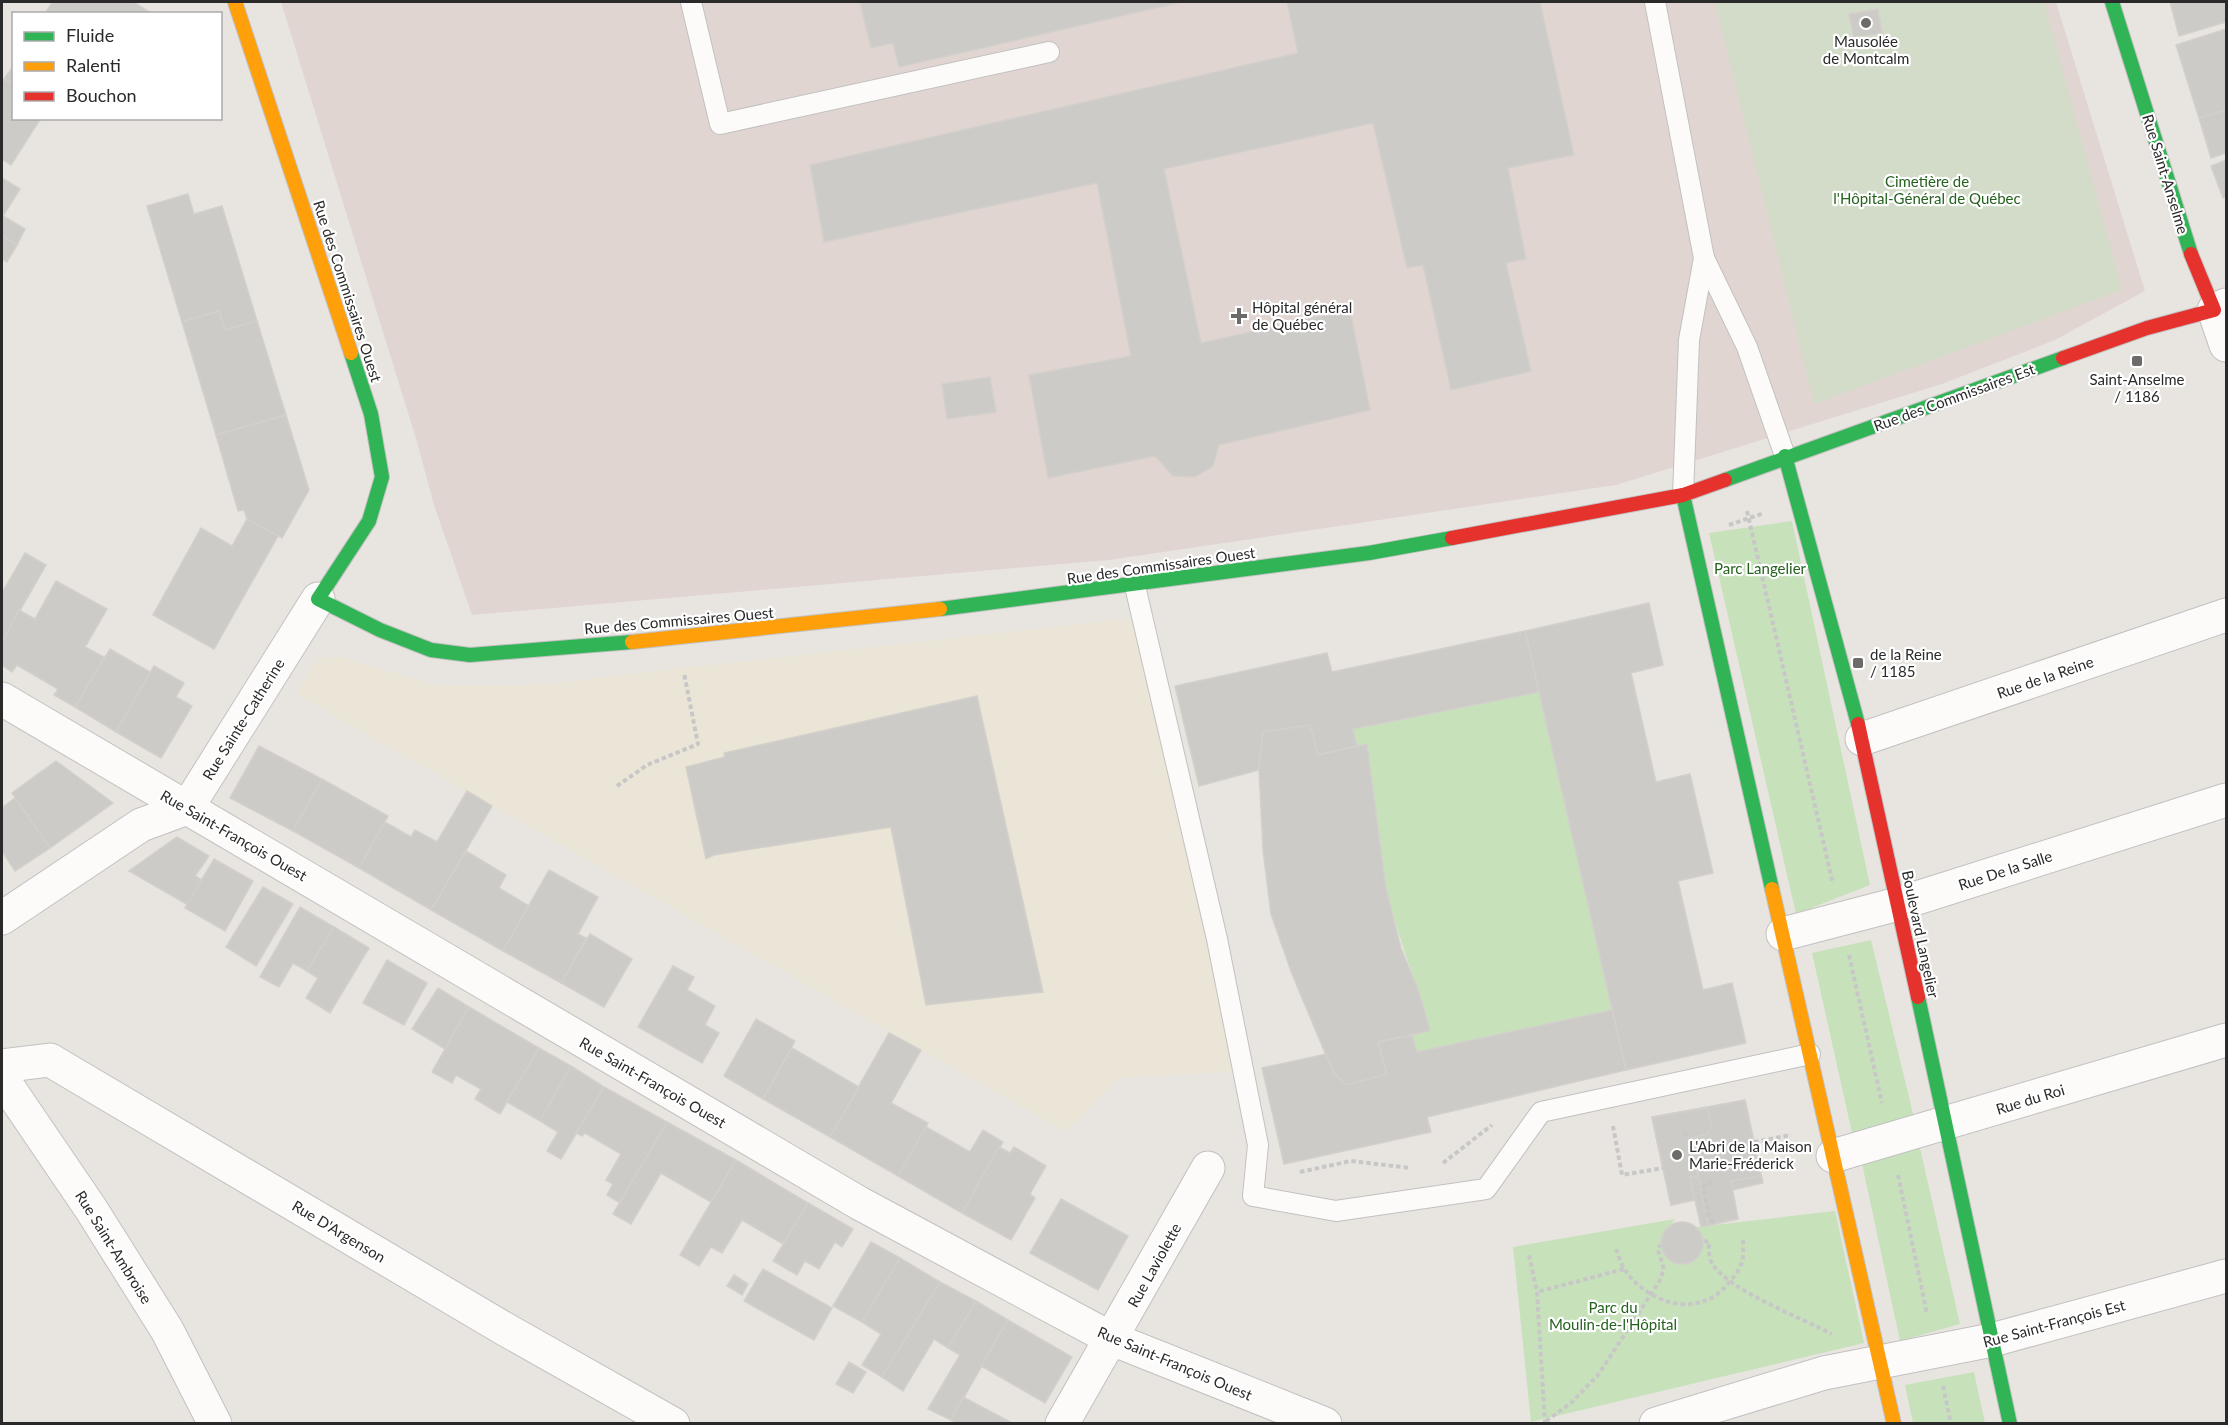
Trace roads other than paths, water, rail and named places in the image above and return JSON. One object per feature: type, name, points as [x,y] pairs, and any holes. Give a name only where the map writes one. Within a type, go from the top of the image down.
[{"type":"street","name":"Rue des Commissaires Ouest","points":[[235,2],[372,414],[382,477],[369,521],[318,599],[380,630],[431,650],[470,655],[677,638],[1135,586],[1369,553],[1683,495]]},
{"type":"street","name":"Rue Saint-Anselme","points":[[2112,2],[2193,261],[2220,307],[2226,345]]},
{"type":"street","name":"Rue des Commissaires Est","points":[[1683,495],[1739,476],[1785,456],[2147,328],[2220,307]]},
{"type":"street","name":"Boulevard Langelier","points":[[1785,456],[1862,739],[2010,1424]]},
{"type":"street","points":[[1683,495],[1894,1424]]},
{"type":"street","name":"Rue Sainte-Catherine","points":[[187,808],[318,599]]},
{"type":"street","name":"Rue de la Reine","points":[[1862,739],[2226,615]]},
{"type":"street","name":"Rue Saint-François Ouest","points":[[2,699],[859,1203],[1112,1339],[1325,1424]]},
{"type":"street","name":"Rue De la Salle","points":[[1783,934],[1898,904],[2226,800]]},
{"type":"street","points":[[2,918],[141,825],[187,808]]},
{"type":"street","name":"Rue du Roi","points":[[1833,1156],[2226,1040]]},
{"type":"street","name":"Rue D'Argenson","points":[[2,1066],[50,1060],[503,1328],[673,1424]]},
{"type":"street","name":"Rue Saint-Ambroise","points":[[2,1078],[91,1209],[166,1330],[215,1424]]},
{"type":"street","name":"Rue Laviolette","points":[[1062,1424],[1208,1168]]},
{"type":"street","name":"Rue Saint-François Est","points":[[1880,1361],[1992,1340],[2226,1276]]},
{"type":"street","points":[[1656,1424],[1824,1373],[1880,1361]]},
{"type":"lane","points":[[691,2],[720,124],[1049,52]]},
{"type":"lane","points":[[1655,2],[1704,258],[1746,347],[1785,456]]},
{"type":"lane","points":[[1683,495],[1689,340],[1704,258]]},
{"type":"lane","points":[[1135,586],[1217,939],[1258,1145],[1253,1196],[1336,1211],[1486,1189],[1541,1112],[1810,1054]]},
{"type":"place","name":"Mausolée de Montcalm","points":[[1866,23]]},
{"type":"place","name":"Hôpital général de Québec","points":[[1239,316]]},
{"type":"place","name":"Saint-Anselme / 1186","points":[[2137,361]]},
{"type":"place","name":"de la Reine / 1185","points":[[1858,663]]},
{"type":"place","name":"L'Abri de la Maison Marie-Fréderick","points":[[1677,1155]]},
{"type":"park label","name":"Cimetière de l'Hôpital-Général de Québec","points":[[1927,190]]},
{"type":"park label","name":"Parc Langelier","points":[[1760,568]]},
{"type":"park label","name":"Parc du Moulin-de-l'Hôpital","points":[[1613,1316]]}]
